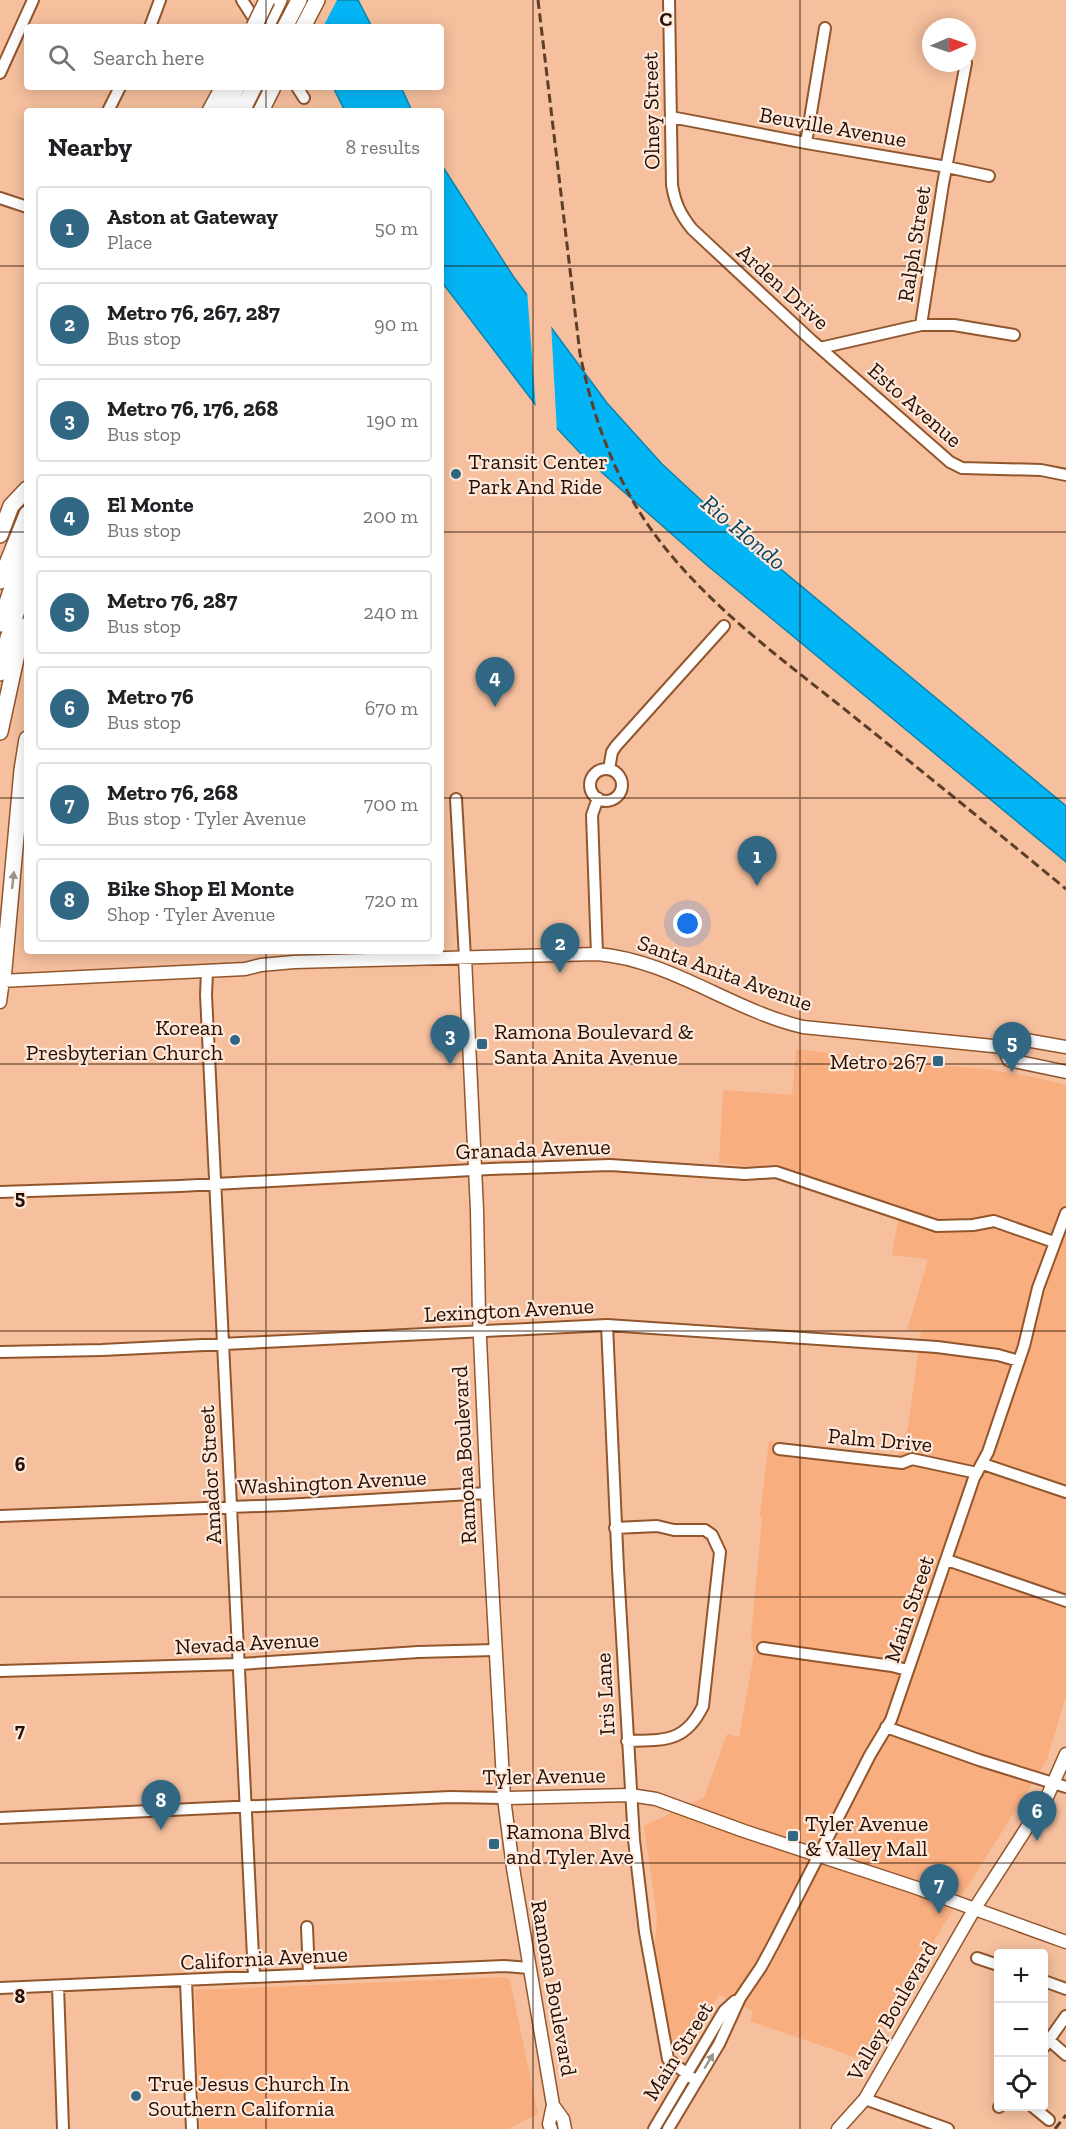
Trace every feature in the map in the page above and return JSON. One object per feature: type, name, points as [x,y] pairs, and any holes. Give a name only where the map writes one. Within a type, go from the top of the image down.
[{"type":"highway","points":[[255,24],[267,0]]},
{"type":"highway","points":[[267,24],[279,0]]},
{"type":"highway","points":[[287,24],[299,0]]},
{"type":"highway","points":[[305,24],[317,0]]},
{"type":"highway","points":[[212,108],[221,90]]},
{"type":"highway","points":[[227,108],[236,90]]},
{"type":"highway","points":[[244,108],[252,90]]},
{"type":"highway","points":[[249,108],[253,90]]},
{"type":"highway","points":[[262,108],[272,90]]},
{"type":"highway","points":[[0,535],[11,506],[24,492]]},
{"type":"highway","points":[[0,581],[24,521]]},
{"type":"highway","points":[[0,624],[24,551]]},
{"type":"highway","points":[[0,673],[8,638],[24,589]]},
{"type":"highway","points":[[0,732],[17,654],[24,634]]},
{"type":"highway","points":[[2,980],[24,758]]},
{"type":"main road","name":"Santa Anita Avenue","points":[[2,980],[246,969],[261,965],[294,963],[329,957],[465,958],[597,954],[649,964],[771,1018],[803,1027],[1003,1047],[1016,1039],[1066,1047]]},
{"type":"main road","name":"Ramona Boulevard","points":[[465,958],[487,1493],[504,1798],[529,1968],[553,2105],[549,2124],[551,2129]]},
{"type":"main road","points":[[0,1002],[2,980]]},
{"type":"main road","points":[[1003,1047],[1009,1060],[1066,1072]]},
{"type":"main road","name":"Valley Boulevard","points":[[838,2129],[865,2099],[975,1908],[1060,1785],[1066,1754]]},
{"type":"main road","name":"Tyler Avenue","points":[[504,1798],[630,1795],[656,1799],[975,1908],[1066,1942]]},
{"type":"main road","name":"Ramona Boulevard","points":[[553,2105],[563,2119],[565,2129]]},
{"type":"street","points":[[0,73],[33,0]]},
{"type":"street","points":[[151,24],[160,0]]},
{"type":"street","points":[[242,0],[257,24]]},
{"type":"street","name":"Olney Street","points":[[669,0],[672,185]]},
{"type":"street","points":[[806,143],[825,28]]},
{"type":"street","name":"Ralph Street","points":[[921,325],[964,72]]},
{"type":"street","points":[[110,108],[118,90]]},
{"type":"street","points":[[299,90],[304,98]]},
{"type":"street","name":"Beuville Avenue","points":[[671,117],[989,176]]},
{"type":"street","name":"Arden Drive","points":[[672,185],[675,203],[692,229],[820,348],[921,325],[954,325],[1014,335]]},
{"type":"street","points":[[0,198],[24,206]]},
{"type":"street","name":"Esto Avenue","points":[[820,348],[950,462],[962,468],[1041,470],[1066,475]]},
{"type":"street","points":[[609,769],[610,759],[616,746],[724,626]]},
{"type":"street","points":[[609,769],[620,778],[619,792],[612,799],[602,800],[591,791],[590,782],[595,773],[609,769]]},
{"type":"street","points":[[597,954],[592,815],[598,798]]},
{"type":"street","name":"Ramona Boulevard","points":[[456,799],[465,958]]},
{"type":"street","name":"Amador Street","points":[[207,970],[206,995],[214,1184],[224,1344],[254,1977]]},
{"type":"street","name":"Granada Avenue","points":[[0,1192],[610,1165],[745,1174],[776,1172],[937,1226],[973,1225],[994,1221],[1054,1242]]},
{"type":"street","name":"Main Street","points":[[668,2129],[719,2044],[740,1998],[765,1959],[886,1727],[902,1691],[1019,1361],[1038,1288],[1066,1213]]},
{"type":"street","name":"Lexington Avenue","points":[[0,1352],[224,1344],[607,1325],[947,1348],[998,1355],[1019,1361]]},
{"type":"street","name":"Iris Lane","points":[[607,1325],[615,1528],[631,1775],[630,1795],[645,1932],[668,2059],[696,2081]]},
{"type":"street","name":"Palm Drive","points":[[779,1449],[902,1463],[912,1459],[980,1468],[1066,1492]]},
{"type":"street","name":"Washington Avenue","points":[[0,1516],[231,1507],[487,1493]]},
{"type":"street","points":[[615,1528],[657,1526],[674,1530],[705,1530],[712,1535],[720,1552],[703,1706],[696,1720],[677,1736],[666,1740],[627,1741]]},
{"type":"street","points":[[947,1560],[1066,1601]]},
{"type":"street","points":[[763,1648],[869,1662],[908,1670]]},
{"type":"street","name":"Nevada Avenue","points":[[0,1671],[240,1664],[418,1652],[495,1650]]},
{"type":"street","points":[[886,1727],[979,1760],[1060,1785]]},
{"type":"street","name":"Tyler Avenue","points":[[0,1818],[450,1797],[504,1798]]},
{"type":"street","points":[[307,1927],[309,1975]]},
{"type":"street","points":[[977,1958],[994,1963]]},
{"type":"street","name":"California Avenue","points":[[0,1988],[504,1966],[529,1968]]},
{"type":"street","points":[[186,1981],[192,2129]]},
{"type":"street","points":[[1048,1982],[1066,1989]]},
{"type":"street","points":[[58,1986],[63,2129]]},
{"type":"street","name":"Main Street","points":[[654,2129],[724,2011],[740,1998]]},
{"type":"street","points":[[1048,2041],[1066,2016]]},
{"type":"street","points":[[1048,2045],[1066,2055]]},
{"type":"street","points":[[865,2099],[948,2129]]},
{"type":"street","points":[[1038,2111],[1049,2120]]},
{"type":"shaded area","points":[[796,1049],[985,1069],[1066,1085],[1066,1696],[1047,1760],[946,1921],[863,2060],[750,2021],[753,2011],[719,1995],[684,2056],[673,2051],[654,1955],[657,1917],[644,1826],[704,1797],[727,1734],[739,1737],[754,1654],[751,1635],[762,1520],[760,1515],[769,1441],[898,1456],[908,1427],[921,1332],[907,1330],[928,1259],[892,1255],[900,1210],[783,1170],[719,1163],[723,1090],[792,1095]]},
{"type":"shaded area","points":[[506,1977],[510,1980],[538,2114],[508,2129],[200,2129],[195,1990]]},
{"type":"water","points":[[289,0],[358,0],[370,24],[301,24]]},
{"type":"water","points":[[334,90],[402,90],[411,108],[344,108]]},
{"type":"water","points":[[444,169],[513,276],[607,403],[662,464],[730,527],[1066,806],[1066,862],[708,566],[582,455],[538,408],[444,285]]},
{"type":"pier","points":[[286,0],[337,0],[325,24],[298,24]]},
{"type":"pier","points":[[527,290],[551,322],[557,433],[536,410]]},
{"type":"railway","points":[[538,0],[580,354],[601,431],[634,503],[680,566],[736,621],[1066,889]]},
{"type":"railway","points":[[1055,2129],[1066,2115]]},
{"type":"place","name":"Transit Center Park And Ride","points":[[456,474]]},
{"type":"place","name":"El Monte","points":[[495,707]]},
{"type":"place","name":"Aston at Gateway","points":[[757,886]]},
{"type":"place","name":"Metro 76, 267, 287","points":[[560,973]]},
{"type":"place","name":"Korean Presbyterian Church","points":[[235,1040]]},
{"type":"place","name":"Ramona Boulevard & Santa Anita Avenue","points":[[482,1044]]},
{"type":"place","name":"Metro 267","points":[[938,1061]]},
{"type":"place","name":"Metro 76, 176, 268","points":[[450,1065]]},
{"type":"place","name":"Metro 76, 287","points":[[1012,1072]]},
{"type":"place","name":"Bike Shop El Monte","points":[[161,1830]]},
{"type":"place","name":"Tyler Avenue & Valley Mall","points":[[793,1836]]},
{"type":"place","name":"Metro 76","points":[[1037,1841]]},
{"type":"place","name":"Ramona Blvd and Tyler Ave","points":[[494,1844]]},
{"type":"place","name":"Metro 76, 268","points":[[939,1914]]},
{"type":"place","name":"True Jesus Church In Southern California","points":[[136,2096]]},
{"type":"water label","name":"Rio Hondo","points":[[744,532]]}]
